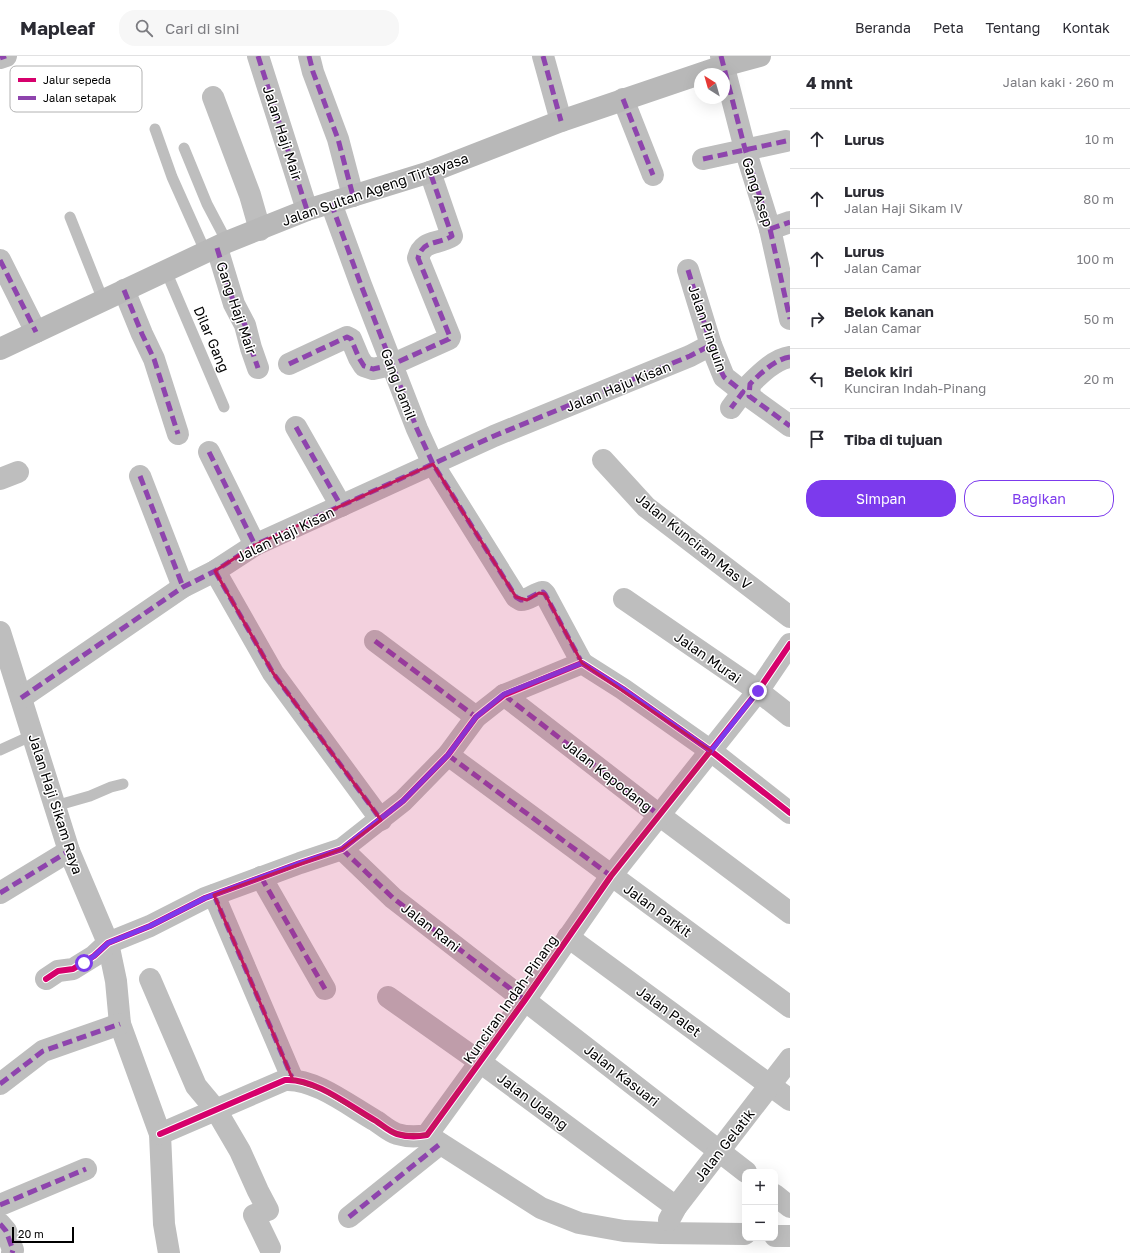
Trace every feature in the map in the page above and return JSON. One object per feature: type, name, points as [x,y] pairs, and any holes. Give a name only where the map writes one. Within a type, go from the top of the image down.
[{"type":"main road","name":"Jalan Sultan Ageng Tirtayasa","points":[[0,348],[124,290],[169,277],[217,248],[307,210],[430,172],[561,121],[623,100],[722,61],[760,56]]},
{"type":"street","points":[[0,58],[6,56]]},
{"type":"street","name":"Jalan Haji Mair","points":[[258,56],[307,210]]},
{"type":"street","points":[[310,56],[313,72],[338,139],[352,196]]},
{"type":"street","points":[[543,56],[561,121]]},
{"type":"street","name":"Gang Asep","points":[[722,61],[745,150],[780,226],[790,319]]},
{"type":"street","points":[[213,97],[247,188],[260,230]]},
{"type":"street","points":[[623,100],[653,175]]},
{"type":"street","points":[[703,159],[786,141]]},
{"type":"street","points":[[289,364],[348,337],[351,339],[364,366],[374,369],[391,365],[449,339],[450,337],[418,258],[420,251],[425,246],[452,236],[430,172]]},
{"type":"street","name":"Gang Jamil","points":[[331,203],[391,365],[433,464],[490,553],[516,597],[521,600],[526,600],[543,592],[582,663]]},
{"type":"street","name":"Gang Haji Mair","points":[[217,248],[234,304],[245,325],[258,368]]},
{"type":"street","points":[[0,260],[36,332]]},
{"type":"street","name":"Jalan Pinguin","points":[[688,270],[711,345],[724,376],[741,399],[790,426]]},
{"type":"street","points":[[124,290],[154,359],[178,434]]},
{"type":"street","name":"Jalan Haju Kisan","points":[[525,424],[690,356],[711,345]]},
{"type":"street","points":[[741,399],[750,384],[757,377],[782,358],[790,357]]},
{"type":"street","name":"Jalan Haji Kisan","points":[[21,698],[183,587],[215,571],[255,545],[494,436],[525,424]]},
{"type":"street","points":[[296,427],[341,506]]},
{"type":"street","points":[[209,452],[255,545]]},
{"type":"street","name":"Jalan Kunciran Mas V","points":[[603,460],[646,507],[790,617]]},
{"type":"street","points":[[140,476],[183,587]]},
{"type":"street","points":[[215,571],[273,673],[380,820]]},
{"type":"street","name":"Jalan Murai","points":[[624,599],[758,691],[790,716]]},
{"type":"street","name":"Jalan Haji Sikam Raya","points":[[0,632],[69,851],[108,943],[116,981],[120,1024],[160,1134],[164,1224],[169,1253]]},
{"type":"street","points":[[375,641],[476,717]]},
{"type":"street","name":"Kunciran Indah-Pinang","points":[[349,1217],[434,1139],[480,1062],[611,876],[758,691],[790,644]]},
{"type":"street","points":[[46,979],[58,971],[73,969],[94,956],[108,943],[150,926],[214,895],[342,849],[403,801],[448,755],[476,717],[504,694],[582,663],[623,689],[711,751],[790,813]]},
{"type":"street","name":"Jalan Kepodang","points":[[504,694],[659,815],[790,913]]},
{"type":"street","name":"Jalan Parkit","points":[[448,755],[790,1007]]},
{"type":"street","name":"Jalan Rani","points":[[342,849],[393,898],[525,1000]]},
{"type":"street","points":[[0,893],[69,851]]},
{"type":"street","points":[[261,877],[325,989]]},
{"type":"street","points":[[214,895],[293,1080]]},
{"type":"street","name":"Jalan Palet","points":[[568,937],[790,1100]]},
{"type":"street","points":[[150,979],[196,1086],[216,1110],[240,1152],[268,1210],[254,1215],[270,1248]]},
{"type":"street","name":"Jalan Udang","points":[[388,997],[480,1062],[676,1208]]},
{"type":"street","name":"Jalan Kasuari","points":[[525,1000],[742,1169]]},
{"type":"street","points":[[0,1084],[43,1051],[120,1024]]},
{"type":"street","name":"Jalan Gelatik","points":[[661,1233],[676,1208],[790,1059]]},
{"type":"street","points":[[160,1134],[285,1080],[302,1081],[321,1088],[396,1134],[434,1139],[541,1208],[579,1223],[624,1230],[740,1240]]},
{"type":"street","points":[[0,1205],[86,1170]]},
{"type":"street","points":[[778,1197],[790,1207]]},
{"type":"street","points":[[0,1224],[6,1231],[13,1250],[12,1253]]},
{"type":"street","points":[[778,1236],[790,1236]]},
{"type":"lane","points":[[155,128],[172,177],[217,248]]},
{"type":"lane","points":[[184,148],[207,204],[217,248]]},
{"type":"lane","points":[[70,217],[103,300]]},
{"type":"lane","name":"Dilar Gang","points":[[169,277],[224,407]]},
{"type":"lane","points":[[0,750],[33,735]]},
{"type":"lane","points":[[55,806],[123,784]]},
{"type":"highlighted area","points":[[433,464],[516,597],[527,600],[539,593],[545,594],[582,663],[711,751],[611,876],[427,1135],[396,1134],[321,1089],[293,1080],[214,895],[342,849],[381,820],[273,673],[215,571],[255,545]]},
{"type":"marked path","points":[[0,58],[6,56]]},
{"type":"marked path","points":[[258,56],[307,210]]},
{"type":"marked path","points":[[309,56],[313,72],[338,139],[353,196]]},
{"type":"marked path","points":[[543,56],[561,121]]},
{"type":"marked path","points":[[721,56],[745,149],[770,229],[790,319]]},
{"type":"marked path","points":[[623,99],[653,175]]},
{"type":"marked path","points":[[703,159],[786,141]]},
{"type":"marked path","points":[[289,364],[347,337],[351,339],[364,366],[373,369],[391,365],[449,339],[450,337],[418,258],[420,252],[427,245],[452,236],[430,172]]},
{"type":"marked path","points":[[331,203],[417,429],[433,464],[516,597],[524,600],[543,592],[582,663]]},
{"type":"marked path","points":[[770,229],[790,222]]},
{"type":"marked path","points":[[217,248],[234,304],[245,325],[258,368]]},
{"type":"marked path","points":[[0,260],[36,332]]},
{"type":"marked path","points":[[688,270],[720,369],[724,377],[743,392],[731,408]]},
{"type":"marked path","points":[[124,290],[154,359],[178,434]]},
{"type":"marked path","points":[[21,698],[183,587],[215,571],[255,545],[494,436],[690,356],[711,345]]},
{"type":"marked path","points":[[790,357],[784,358],[773,364],[758,376],[750,384],[749,396],[790,426]]},
{"type":"marked path","points":[[296,427],[341,506]]},
{"type":"marked path","points":[[209,452],[255,545]]},
{"type":"marked path","points":[[140,476],[183,587]]},
{"type":"marked path","points":[[215,571],[273,673],[381,820]]},
{"type":"marked path","points":[[375,641],[476,717]]},
{"type":"marked path","points":[[504,695],[659,815]]},
{"type":"marked path","points":[[448,755],[611,876]]},
{"type":"marked path","points":[[342,849],[393,898],[525,1000]]},
{"type":"marked path","points":[[0,893],[69,851]]},
{"type":"marked path","points":[[261,877],[325,989]]},
{"type":"marked path","points":[[214,895],[293,1080]]},
{"type":"marked path","points":[[0,1084],[43,1051],[120,1024]]},
{"type":"marked path","points":[[349,1217],[440,1144]]},
{"type":"marked path","points":[[0,1205],[86,1169]]},
{"type":"marked path","points":[[0,1224],[6,1231],[13,1250],[12,1253]]},
{"type":"cycle path","points":[[160,1134],[285,1080],[296,1081],[320,1088],[344,1101],[394,1133],[408,1136],[427,1135],[525,1000],[611,876],[758,691],[790,644]]},
{"type":"cycle path","points":[[46,979],[58,971],[73,969],[94,956],[108,943],[150,926],[205,898],[342,849],[403,801],[448,755],[476,717],[504,695],[582,663],[623,689],[711,751],[790,813]]},
{"type":"route","points":[[84,963],[108,943],[150,926],[205,898],[342,849],[403,801],[448,755],[476,717],[504,694],[582,663],[623,689],[711,751],[758,691]]}]
